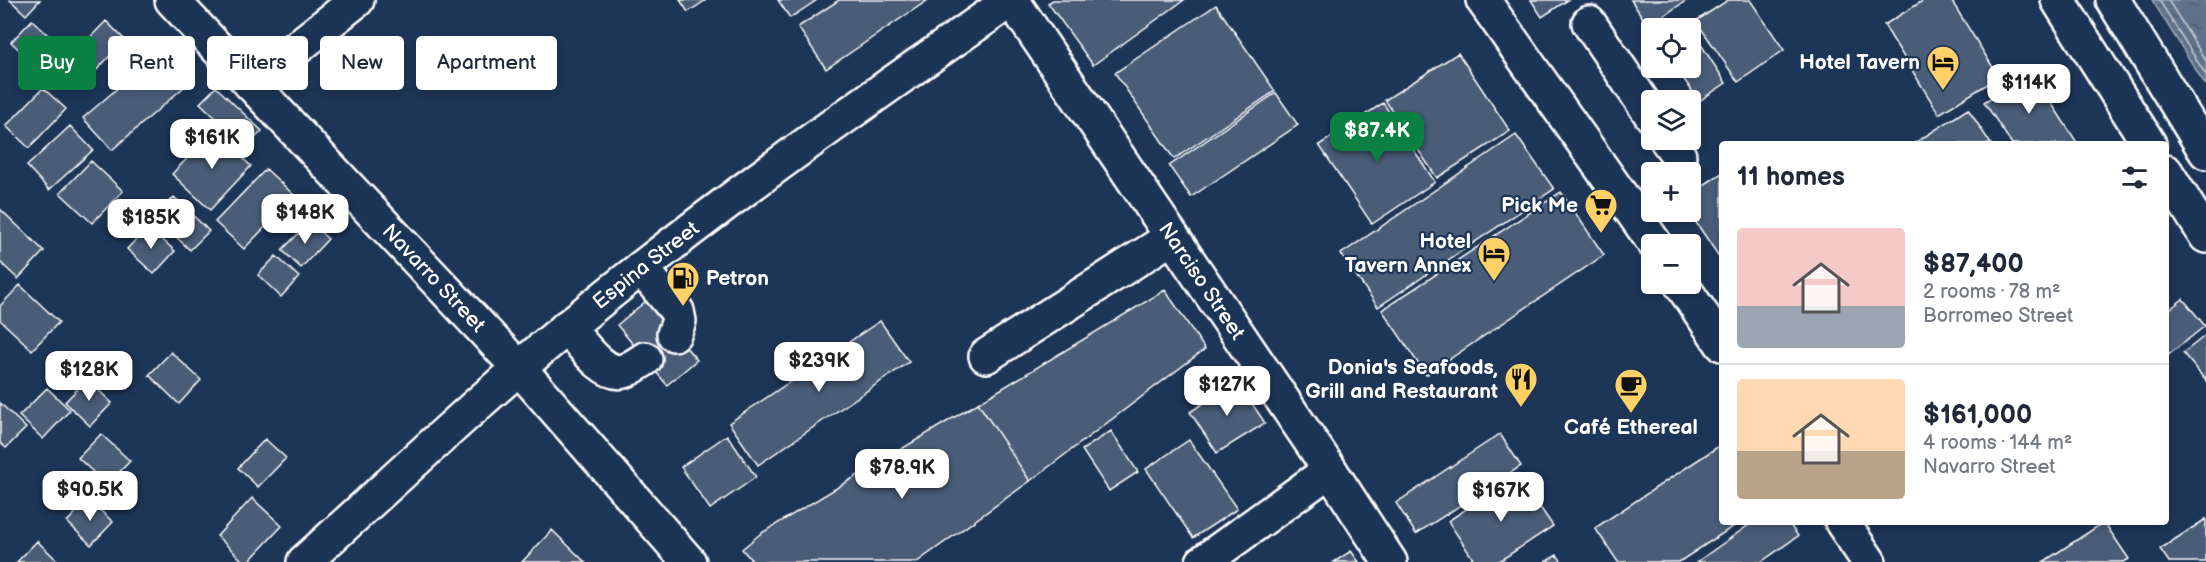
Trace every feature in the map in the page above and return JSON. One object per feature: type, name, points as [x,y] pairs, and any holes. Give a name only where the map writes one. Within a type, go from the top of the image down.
[{"type":"street","name":"Navarro Street","points":[[172,0],[207,37]]},
{"type":"street","points":[[308,39],[357,0]]},
{"type":"street","name":"Narciso Street","points":[[1012,0],[1390,562]]},
{"type":"street","name":"Espina Street","points":[[304,562],[519,368],[641,268],[818,134],[1012,0]]},
{"type":"street","points":[[1483,0],[1647,234]]},
{"type":"street","points":[[2058,0],[2146,141]]},
{"type":"street","points":[[2113,0],[2206,152]]},
{"type":"street","points":[[1589,23],[1641,100]]},
{"type":"street","name":"Navarro Street","points":[[257,90],[519,368],[689,562]]},
{"type":"street","points":[[2169,177],[2206,236]]},
{"type":"street","points":[[986,356],[1172,237]]},
{"type":"street","points":[[641,268],[678,311],[674,334]]},
{"type":"street","points":[[1688,294],[1719,340]]},
{"type":"street","points":[[567,327],[603,367],[611,371],[623,371],[645,359]]},
{"type":"street","points":[[1203,562],[1330,470]]},
{"type":"street","points":[[1844,525],[1869,562]]},
{"type":"water","points":[[2152,0],[2206,0],[2206,86]]},
{"type":"building","points":[[10,0],[40,0],[26,15]]},
{"type":"building","points":[[680,0],[706,0],[688,12]]},
{"type":"building","points":[[778,0],[817,0],[790,18]]},
{"type":"building","points":[[839,0],[928,0],[826,69],[798,27]]},
{"type":"building","points":[[1053,0],[1184,0],[1093,65],[1048,3]]},
{"type":"building","points":[[1531,0],[1568,0],[1542,17]]},
{"type":"building","points":[[1631,0],[1687,0],[1660,18],[1643,18]]},
{"type":"building","points":[[1728,0],[1750,0],[1784,50],[1738,82],[1701,28],[1701,18]]},
{"type":"building","points":[[1924,0],[1951,0],[1999,77],[1939,114],[1884,25]]},
{"type":"building","points":[[1216,5],[1275,91],[1174,159],[1115,73]]},
{"type":"building","points":[[32,20],[49,36],[18,36],[18,49],[11,42]]},
{"type":"building","points":[[106,21],[121,36],[108,36],[108,58],[96,71],[96,36],[91,36]]},
{"type":"building","points":[[1701,44],[1726,83],[1701,100],[1701,90],[1691,90],[1683,78],[1701,78]]},
{"type":"building","points":[[1458,53],[1510,131],[1437,178],[1385,100]]},
{"type":"building","points":[[2031,72],[2076,141],[2010,141],[1984,102]]},
{"type":"building","points":[[41,90],[45,90],[66,109],[29,148],[6,126]]},
{"type":"building","points":[[115,90],[181,90],[112,150],[83,118]]},
{"type":"building","points":[[213,90],[219,90],[262,131],[246,147],[200,103]]},
{"type":"building","points":[[1276,93],[1298,125],[1191,197],[1169,166]]},
{"type":"building","points":[[1383,103],[1435,182],[1372,224],[1319,145]]},
{"type":"building","points":[[1968,109],[1989,141],[1918,141]]},
{"type":"building","points":[[70,126],[93,150],[49,190],[27,166]]},
{"type":"building","points":[[214,131],[251,166],[210,210],[172,174]]},
{"type":"building","points":[[1516,135],[1554,189],[1378,307],[1341,254]]},
{"type":"building","points":[[91,161],[123,191],[92,223],[60,193]]},
{"type":"building","points":[[266,169],[295,196],[244,249],[215,222]]},
{"type":"building","points":[[1719,175],[1719,257],[1696,222],[1701,222],[1701,187]]},
{"type":"building","name":"Hotel Tavern Annex","points":[[1561,192],[1604,255],[1426,375],[1382,310]]},
{"type":"building","points":[[174,197],[209,231],[190,250],[155,217]]},
{"type":"building","points":[[0,209],[44,251],[18,279],[0,262]]},
{"type":"building","points":[[310,222],[328,239],[301,268],[282,250]]},
{"type":"building","points":[[148,227],[175,251],[154,274],[127,249]]},
{"type":"building","points":[[276,256],[299,277],[281,297],[258,275]]},
{"type":"building","points":[[20,285],[59,322],[32,350],[0,320],[0,306]]},
{"type":"building","points":[[1165,290],[1205,349],[1030,481],[978,403]]},
{"type":"building","points":[[2183,299],[2205,326],[2169,354],[2169,310]]},
{"type":"building","points":[[646,301],[697,360],[667,385],[617,325]]},
{"type":"building","points":[[880,321],[909,362],[758,465],[729,423]]},
{"type":"building","points":[[2206,335],[2206,381],[2183,353]]},
{"type":"building","points":[[171,352],[201,380],[179,404],[149,375]]},
{"type":"building","points":[[87,379],[112,403],[90,426],[65,402]]},
{"type":"building","points":[[1237,381],[1265,423],[1217,453],[1190,412]]},
{"type":"building","points":[[47,388],[70,410],[43,439],[19,416]]},
{"type":"building","points":[[0,403],[26,428],[6,448],[0,443]]},
{"type":"building","points":[[978,403],[1030,481],[917,562],[753,562],[742,549],[760,534]]},
{"type":"building","points":[[1111,431],[1138,472],[1109,491],[1082,450]]},
{"type":"building","points":[[101,434],[130,461],[107,485],[78,458]]},
{"type":"building","points":[[1500,434],[1521,466],[1416,534],[1396,503]]},
{"type":"building","points":[[727,435],[756,477],[710,509],[681,467]]},
{"type":"building","points":[[265,439],[286,458],[258,487],[238,468]]},
{"type":"building","points":[[1189,440],[1237,509],[1193,538],[1146,469]]},
{"type":"building","points":[[1719,446],[1719,525],[1735,525],[1679,562],[1618,562],[1595,528]]},
{"type":"building","points":[[1518,475],[1553,526],[1498,562],[1475,562],[1448,521]]},
{"type":"building","points":[[252,498],[282,526],[248,562],[244,562],[217,536]]},
{"type":"building","points":[[88,499],[113,522],[91,545],[67,522]]},
{"type":"building","points":[[2206,519],[2206,562],[2169,562],[2160,549]]},
{"type":"building","points":[[1749,525],[1790,525],[1798,536],[1761,562],[1697,562]]},
{"type":"building","points":[[2099,525],[2106,525],[2129,559],[2124,562],[2043,562]]},
{"type":"building","points":[[552,530],[585,562],[522,562]]},
{"type":"building","points":[[37,541],[59,562],[17,562]]},
{"type":"building","points":[[1351,551],[1359,562],[1334,562]]},
{"type":"building","points":[[1557,555],[1562,562],[1545,562]]},
{"type":"place","name":"Hotel Tavern","points":[[1943,91]]},
{"type":"place","name":"Pick Me","points":[[1601,234]]},
{"type":"place","name":"Hotel Tavern Annex","points":[[1494,282]]},
{"type":"place","name":"Petron","points":[[683,307]]},
{"type":"place","name":"Donia's Seafoods, Grill and Restaurant","points":[[1521,408]]},
{"type":"place","name":"Café Ethereal","points":[[1631,414]]}]
